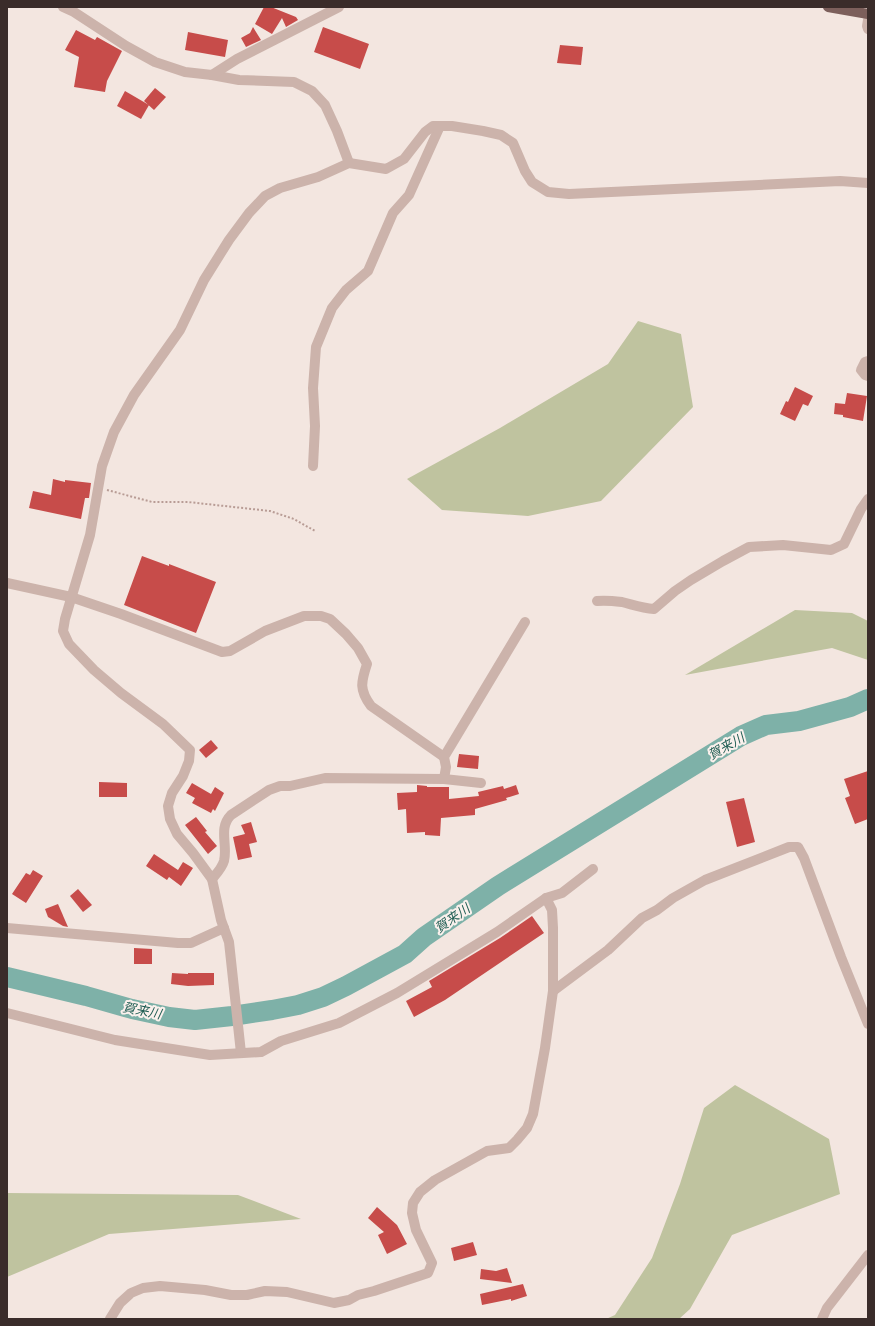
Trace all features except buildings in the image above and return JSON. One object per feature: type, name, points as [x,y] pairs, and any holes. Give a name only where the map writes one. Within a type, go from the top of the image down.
[{"type":"main road","points":[[828,7],[868,14]]},
{"type":"street","points":[[63,7],[74,12],[126,46],[155,62],[185,72],[239,80],[294,82],[312,91],[325,105],[337,131],[349,164]]},
{"type":"street","points":[[212,75],[236,58],[339,7]]},
{"type":"street","points":[[868,20],[866,26],[868,29]]},
{"type":"street","points":[[241,1053],[229,942],[212,879],[178,834],[170,819],[168,806],[172,793],[183,776],[189,761],[190,750],[163,724],[94,670],[69,644],[63,631],[64,620],[90,535],[102,466],[114,432],[134,395],[180,330],[204,280],[249,213],[265,196],[280,188],[318,178],[349,164],[386,169],[404,159],[425,132],[433,126],[452,126],[501,135],[513,143],[525,171],[532,182],[548,192],[569,194],[840,180],[868,183]]},
{"type":"street","points":[[313,466],[315,426],[313,388],[316,347],[332,308],[346,290],[368,271],[394,213],[409,196],[440,126]]},
{"type":"street","points":[[868,360],[865,362],[861,370],[868,376]]},
{"type":"street","points":[[597,601],[608,600],[623,602],[642,608],[654,608],[691,580],[749,548],[782,545],[832,550],[844,544],[861,509],[868,499]]},
{"type":"street","points":[[7,583],[71,597],[222,652],[230,651],[265,631],[304,616],[321,616],[330,619],[358,648],[367,664],[361,686],[364,697],[371,706],[444,757]]},
{"type":"street","points":[[444,779],[446,767],[444,757],[525,622]]},
{"type":"street","points":[[212,879],[220,870],[225,854],[224,826],[226,820],[231,814],[269,790],[280,786],[290,786],[325,778],[444,779],[481,783]]},
{"type":"street","points":[[552,991],[608,950],[642,918],[657,910],[672,898],[705,880],[789,847],[798,847],[804,858],[868,1024]]},
{"type":"street","points":[[7,1013],[115,1040],[210,1055],[261,1052],[281,1042],[339,1023],[397,993],[497,932],[546,898],[562,893],[593,869]]},
{"type":"street","points":[[110,1319],[120,1303],[131,1293],[144,1288],[160,1286],[205,1290],[231,1295],[247,1295],[265,1291],[287,1292],[334,1303],[349,1300],[358,1295],[374,1292],[428,1273],[432,1263],[416,1230],[412,1213],[413,1203],[420,1192],[435,1180],[487,1151],[509,1148],[518,1140],[533,1114],[545,1048],[552,991],[552,910],[546,898]]},
{"type":"street","points":[[7,928],[191,943],[224,928]]},
{"type":"street","points":[[822,1319],[827,1308],[868,1255]]},
{"type":"path","points":[[99,488],[152,502],[188,502],[270,511],[294,519],[315,530]]},
{"type":"green space","points":[[638,321],[681,334],[693,407],[601,501],[528,516],[442,510],[407,479],[500,428],[608,364]]},
{"type":"green space","points":[[795,610],[852,613],[868,621],[868,660],[832,648],[685,675]]},
{"type":"green space","points":[[735,1085],[829,1139],[840,1194],[732,1235],[690,1309],[679,1319],[606,1319],[615,1315],[652,1258],[680,1184],[704,1108]]},
{"type":"green space","points":[[7,1193],[238,1195],[301,1219],[109,1234],[7,1277]]},
{"type":"waterway","name":"賀来川","points":[[7,977],[132,1009],[169,1017],[195,1020],[272,1010],[298,1005],[323,997],[405,954],[424,937],[498,886],[741,736],[766,725],[799,721],[850,707],[868,699]]}]
